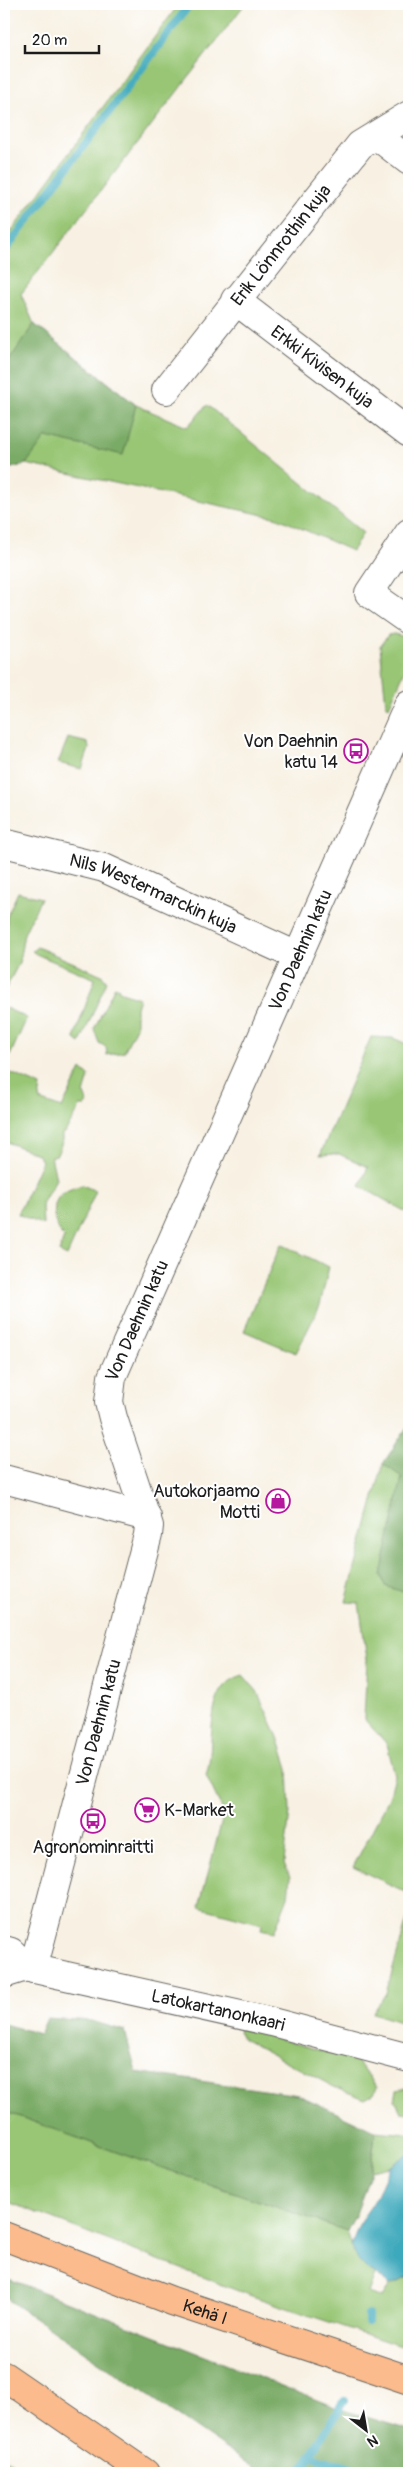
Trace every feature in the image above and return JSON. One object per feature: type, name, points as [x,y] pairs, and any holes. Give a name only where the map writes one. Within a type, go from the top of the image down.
[{"type":"highway","name":"Kehä I","points":[[4,2236],[172,2301],[409,2380]]},
{"type":"highway","points":[[4,2376],[146,2473]]},
{"type":"street","name":"Erik Lönnrothin kuja","points":[[166,390],[360,145],[409,115]]},
{"type":"street","points":[[377,136],[409,161]]},
{"type":"street","name":"Erkki Kivisen kuja","points":[[236,300],[409,433]]},
{"type":"street","points":[[409,533],[368,592],[409,621]]},
{"type":"street","name":"Von Daehnin katu","points":[[21,1970],[148,1535],[147,1518],[109,1402],[112,1377],[409,704]]},
{"type":"street","name":"Nils Westermarckin kuja","points":[[4,843],[104,868],[297,956]]},
{"type":"street","points":[[4,1479],[147,1518]]},
{"type":"street","points":[[4,1950],[11,1952],[21,1970]]},
{"type":"street","name":"Latokartanonkaari","points":[[21,1970],[272,2022],[409,2058]]},
{"type":"green space","points":[[179,4],[245,4],[21,294],[34,324],[136,405],[187,427],[207,405],[363,533],[352,551],[278,518],[26,464],[4,470],[4,241]]},
{"type":"green space","points":[[34,324],[136,405],[123,455],[46,437],[26,464],[4,470],[4,368]]},
{"type":"green space","points":[[394,634],[405,637],[409,642],[409,661],[389,707],[386,705],[380,646],[388,635]]},
{"type":"green space","points":[[68,738],[88,743],[89,749],[82,769],[58,763]]},
{"type":"green space","points":[[18,892],[41,898],[24,934],[19,963],[4,992],[4,926],[7,926],[7,916]]},
{"type":"green space","points":[[37,947],[102,975],[107,981],[80,1043],[75,1039],[75,1035],[95,979],[36,954],[32,951]]},
{"type":"green space","points":[[115,986],[119,988],[119,991],[139,998],[136,1008],[136,1027],[124,1052],[107,1055],[106,1047],[99,1043],[94,1029]]},
{"type":"green space","points":[[6,1008],[27,1018],[4,1069],[4,1015]]},
{"type":"green space","points":[[371,1037],[393,1038],[409,1045],[409,1206],[406,1212],[360,1186],[368,1167],[339,1154],[320,1155]]},
{"type":"green space","points":[[81,1069],[89,1076],[84,1094],[87,1102],[85,1106],[80,1106],[65,1133],[62,1133],[62,1142],[57,1155],[51,1156],[56,1179],[42,1204],[43,1225],[18,1214],[42,1161],[37,1154],[4,1141],[4,1070],[41,1086],[39,1100],[62,1108]]},
{"type":"green space","points":[[82,1185],[96,1191],[67,1256],[59,1252],[64,1237],[54,1215],[56,1202],[63,1193]]},
{"type":"green space","points":[[281,1244],[329,1267],[320,1305],[296,1353],[244,1331]]},
{"type":"green space","points":[[409,1424],[409,1897],[408,1893],[353,1867],[389,1798],[395,1776],[387,1744],[364,1719],[367,1659],[359,1603],[346,1602],[383,1464]]},
{"type":"green space","points":[[409,1424],[409,1594],[385,1586],[381,1575],[402,1477],[383,1464]]},
{"type":"green space","points":[[243,1675],[257,1691],[278,1737],[288,1768],[290,1812],[284,1863],[290,1877],[288,1897],[274,1932],[261,1929],[262,1924],[199,1907],[224,1813],[206,1775],[213,1718],[221,1691],[230,1681]]},
{"type":"green space","points":[[409,1913],[409,2025],[373,2013],[386,1993]]},
{"type":"green space","points":[[47,2018],[92,2021],[125,2031],[136,2072],[299,2095],[375,2131],[371,2171],[357,2212],[347,2231],[119,2153],[4,2111],[4,2024],[40,2034]]},
{"type":"green space","points":[[240,2028],[357,2061],[377,2087],[374,2094],[365,2099],[334,2087],[243,2039],[239,2032]]},
{"type":"green space","points":[[409,2087],[409,2113],[401,2112],[395,2100],[397,2090]]},
{"type":"green space","points":[[4,2111],[119,2153],[347,2231],[360,2261],[375,2274],[368,2293],[382,2298],[390,2285],[409,2277],[409,2349],[246,2294],[4,2200]]},
{"type":"green space","points":[[375,2131],[409,2134],[409,2153],[390,2167],[371,2171]]},
{"type":"green space","points":[[4,2277],[340,2409],[409,2430],[409,2473],[262,2473],[4,2297]]},
{"type":"green space","points":[[4,2457],[26,2473],[4,2473]]},
{"type":"water","points":[[409,2153],[409,2277],[390,2285],[363,2265],[351,2245],[361,2220],[373,2203],[390,2167]]},
{"type":"waterway","points":[[4,252],[190,4]]},
{"type":"waterway","points":[[368,2315],[368,2322]]},
{"type":"waterway","points":[[300,2473],[345,2400]]},
{"type":"waterway","points":[[310,2456],[368,2473]]},
{"type":"place","name":"Von Daehnin katu 14","points":[[356,751]]},
{"type":"place","name":"Autokorjaamo Motti","points":[[278,1501]]},
{"type":"place","name":"K-Market","points":[[147,1810]]},
{"type":"place","name":"Agronominraitti","points":[[93,1821]]}]
